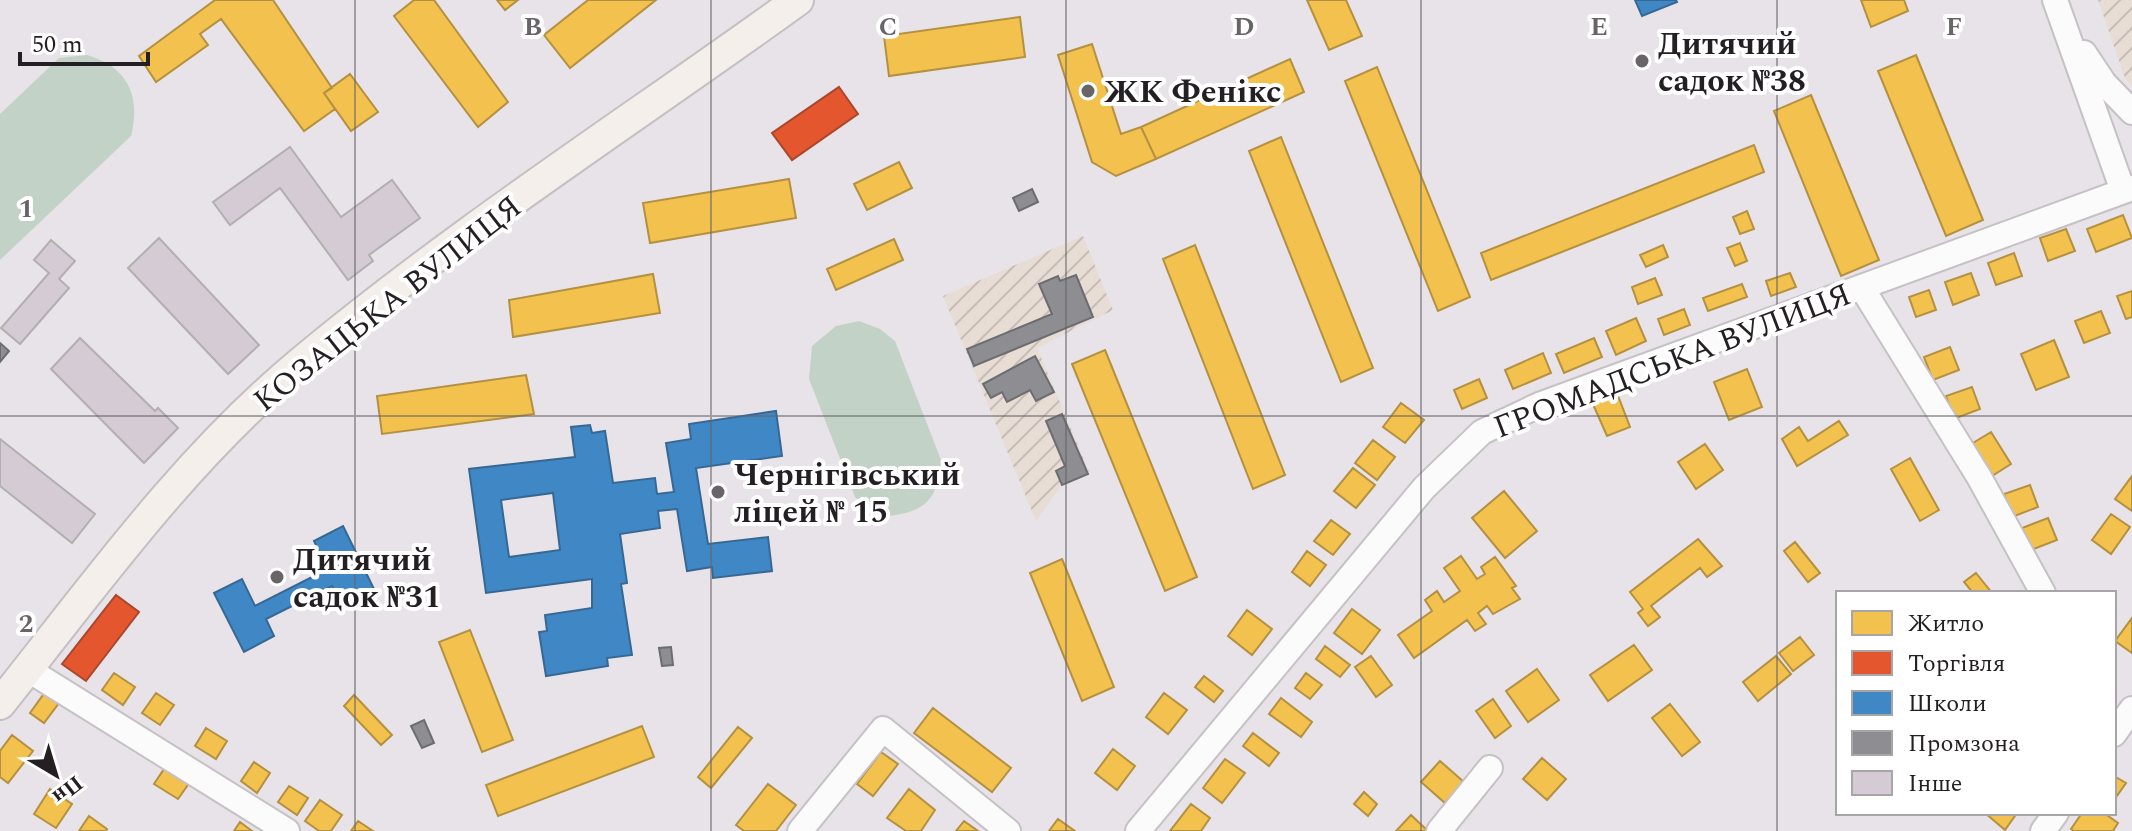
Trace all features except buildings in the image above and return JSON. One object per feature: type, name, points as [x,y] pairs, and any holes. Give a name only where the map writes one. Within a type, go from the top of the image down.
[{"type":"main road","name":"КОЗАЦЬКА ВУЛИЦЯ","points":[[0,704],[151,514],[248,411],[299,364],[452,247],[798,0]]},
{"type":"street","points":[[2059,11],[2104,83],[2132,112]]},
{"type":"street","points":[[2059,11],[2128,190]]},
{"type":"street","name":"ГРОМАДСЬКА ВУЛИЦЯ","points":[[1138,831],[1424,488],[1482,432],[1539,405],[2128,190]]},
{"type":"street","points":[[1862,288],[1979,477],[2042,591]]},
{"type":"street","points":[[27,669],[287,831]]},
{"type":"street","points":[[2116,731],[2132,706]]},
{"type":"street","points":[[800,831],[883,729],[1008,831]]},
{"type":"street","points":[[1439,831],[1490,768]]},
{"type":"shaded area","points":[[2098,0],[2132,0],[2132,86],[2125,78]]},
{"type":"shaded area","points":[[1083,236],[1113,310],[1037,348],[1089,471],[1062,485],[1036,521],[943,296]]},
{"type":"green space","points":[[87,55],[113,67],[128,85],[134,108],[131,136],[0,260],[0,114],[59,58]]},
{"type":"green space","points":[[859,321],[880,329],[895,341],[941,460],[931,497],[925,504],[906,513],[880,517],[855,497],[809,379],[812,346],[836,326]]},
{"type":"place","name":"Дитячий садок №38","points":[[1642,61]]},
{"type":"place","name":"ЖК Фенікс","points":[[1088,91]]},
{"type":"place","name":"Чернігівський ліцей № 15","points":[[718,492]]},
{"type":"place","name":"Дитячий садок №31","points":[[277,577]]}]
